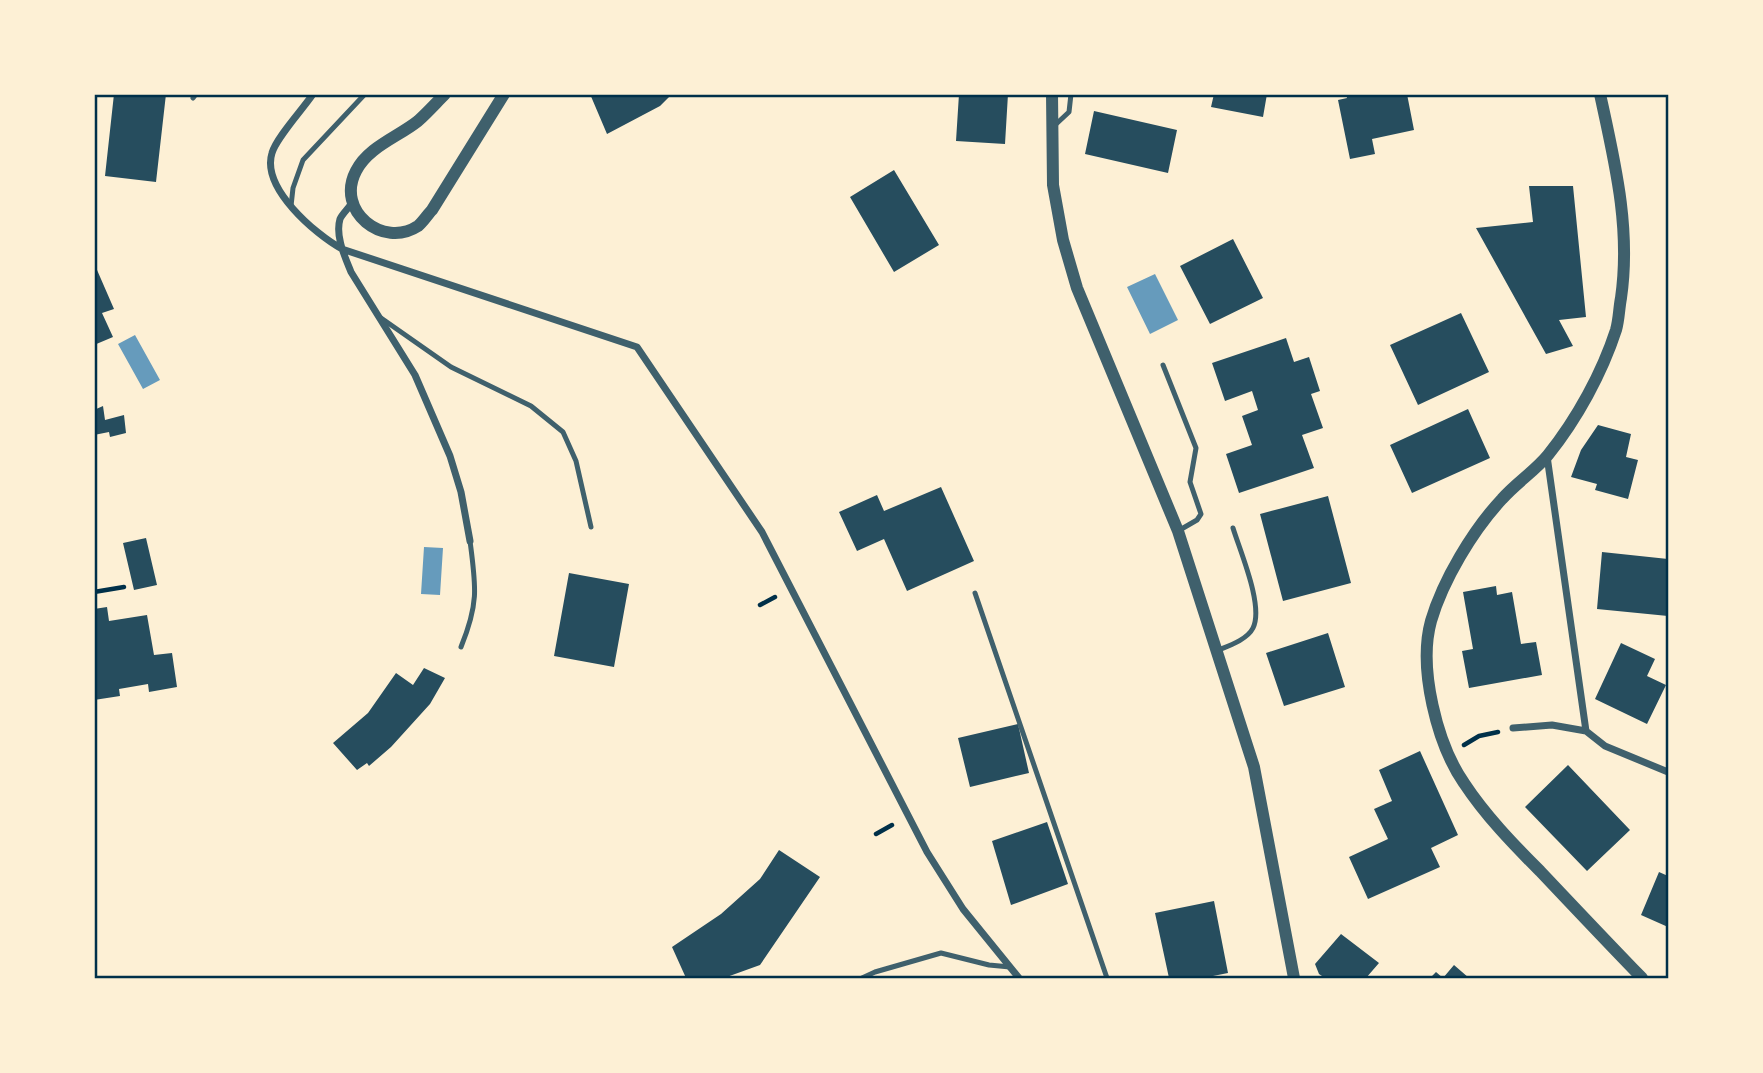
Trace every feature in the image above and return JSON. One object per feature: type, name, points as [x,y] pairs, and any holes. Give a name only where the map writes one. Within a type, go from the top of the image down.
[{"type":"street","points":[[313,94],[272,149],[269,163],[276,183],[291,206],[327,240],[342,249],[637,347],[762,532],[927,852],[963,909],[1019,978]]},
{"type":"street","points":[[445,94],[416,122],[387,139],[357,169],[349,187],[351,204],[361,218],[378,230],[400,232],[418,226],[432,209],[504,94]]},
{"type":"street","points":[[1052,94],[1054,185],[1063,240],[1077,288],[1178,531],[1254,767],[1294,978]]},
{"type":"street","points":[[1600,94],[1621,188],[1625,245],[1623,285],[1616,328],[1601,368],[1576,414],[1547,456],[1503,498],[1475,532],[1450,576],[1430,622],[1427,667],[1431,706],[1463,783],[1499,828],[1642,978]]},
{"type":"street","points":[[351,204],[340,219],[342,249],[351,272],[415,375],[450,456],[461,492],[470,541]]},
{"type":"street","points":[[1547,456],[1586,731]]},
{"type":"street","points":[[1513,728],[1552,725],[1586,731],[1605,746],[1668,772]]},
{"type":"lane","points":[[291,206],[292,188],[303,160],[365,94]]},
{"type":"lane","points":[[1052,128],[1069,112],[1071,94]]},
{"type":"lane","points":[[381,318],[452,367],[531,406],[563,432],[576,461],[591,527]]},
{"type":"lane","points":[[1163,365],[1196,448],[1190,482],[1201,514],[1178,531]]},
{"type":"lane","points":[[1216,651],[1235,643],[1252,631],[1257,615],[1233,528]]},
{"type":"lane","points":[[461,647],[472,620],[476,590],[470,541]]},
{"type":"lane","points":[[975,593],[1107,978]]},
{"type":"lane","points":[[862,978],[941,953],[989,965],[1010,967]]},
{"type":"path","points":[[94,592],[124,587]]},
{"type":"path","points":[[1449,754],[1479,736],[1513,728]]},
{"type":"water","points":[[1155,274],[1178,320],[1150,334],[1127,287]]},
{"type":"water","points":[[135,335],[160,380],[143,389],[118,344]]},
{"type":"water","points":[[424,547],[443,548],[440,595],[421,594]]},
{"type":"building","points":[[114,94],[166,94],[156,182],[105,176]]},
{"type":"building","points":[[590,94],[672,94],[660,106],[607,134]]},
{"type":"building","points":[[959,94],[1008,94],[1005,144],[956,141]]},
{"type":"building","points":[[1214,94],[1267,94],[1263,117],[1211,107]]},
{"type":"building","points":[[1346,94],[1407,94],[1414,130],[1372,139],[1375,154],[1350,159],[1338,100],[1347,98]]},
{"type":"building","points":[[1094,111],[1177,130],[1168,173],[1085,154]]},
{"type":"building","points":[[894,170],[939,245],[894,272],[850,197]]},
{"type":"building","points":[[1529,186],[1573,186],[1586,317],[1559,320],[1573,346],[1546,354],[1476,228],[1533,222]]},
{"type":"building","points":[[1233,239],[1263,298],[1210,324],[1180,266]]},
{"type":"building","points":[[94,263],[114,309],[102,313],[113,337],[94,345]]},
{"type":"building","points":[[1461,313],[1489,372],[1418,405],[1390,345]]},
{"type":"building","points":[[1286,338],[1294,362],[1309,357],[1320,391],[1311,394],[1323,428],[1302,435],[1314,468],[1239,493],[1226,454],[1252,445],[1242,416],[1258,410],[1252,391],[1225,401],[1212,363]]},
{"type":"building","points":[[103,406],[105,420],[124,415],[126,433],[110,437],[109,432],[94,435],[94,410]]},
{"type":"building","points":[[1468,409],[1490,458],[1412,493],[1390,445]]},
{"type":"building","points":[[1598,425],[1631,434],[1626,457],[1638,460],[1628,499],[1595,490],[1597,484],[1571,477],[1581,450]]},
{"type":"building","points":[[941,487],[974,561],[907,591],[884,539],[857,551],[839,512],[877,495],[884,511]]},
{"type":"building","points":[[1328,496],[1351,583],[1283,601],[1260,514]]},
{"type":"building","points":[[146,538],[157,585],[134,590],[123,543]]},
{"type":"building","points":[[1602,552],[1668,559],[1668,616],[1597,609]]},
{"type":"building","points":[[569,573],[629,584],[614,667],[554,656]]},
{"type":"building","points":[[1496,586],[1497,595],[1512,592],[1521,644],[1536,642],[1542,675],[1469,688],[1462,651],[1473,649],[1463,592]]},
{"type":"building","points":[[107,607],[109,621],[147,615],[154,655],[172,653],[177,687],[149,692],[148,684],[119,689],[120,696],[94,700],[94,609]]},
{"type":"building","points":[[1328,633],[1345,687],[1284,706],[1266,653]]},
{"type":"building","points":[[1621,643],[1655,659],[1647,676],[1666,685],[1647,724],[1595,699]]},
{"type":"building","points":[[424,668],[445,678],[430,704],[391,747],[369,766],[367,763],[357,770],[333,743],[368,713],[396,673],[413,685]]},
{"type":"building","points":[[1018,724],[1029,773],[970,787],[958,738]]},
{"type":"building","points":[[1420,751],[1458,835],[1431,848],[1440,867],[1368,899],[1349,857],[1388,839],[1374,809],[1392,801],[1379,770]]},
{"type":"building","points":[[1568,765],[1630,830],[1587,871],[1525,807]]},
{"type":"building","points":[[1047,822],[1068,884],[1011,905],[992,841]]},
{"type":"building","points":[[779,850],[820,877],[760,965],[724,978],[686,978],[672,947],[721,914],[760,879]]},
{"type":"building","points":[[1659,872],[1668,876],[1668,927],[1641,915]]},
{"type":"building","points":[[1214,901],[1228,973],[1203,978],[1169,978],[1155,913]]},
{"type":"building","points":[[1341,934],[1379,963],[1366,978],[1325,978],[1319,974],[1315,964]]},
{"type":"building","points":[[1454,965],[1469,978],[1443,978]]},
{"type":"building","points":[[1436,972],[1443,978],[1430,978]]}]
